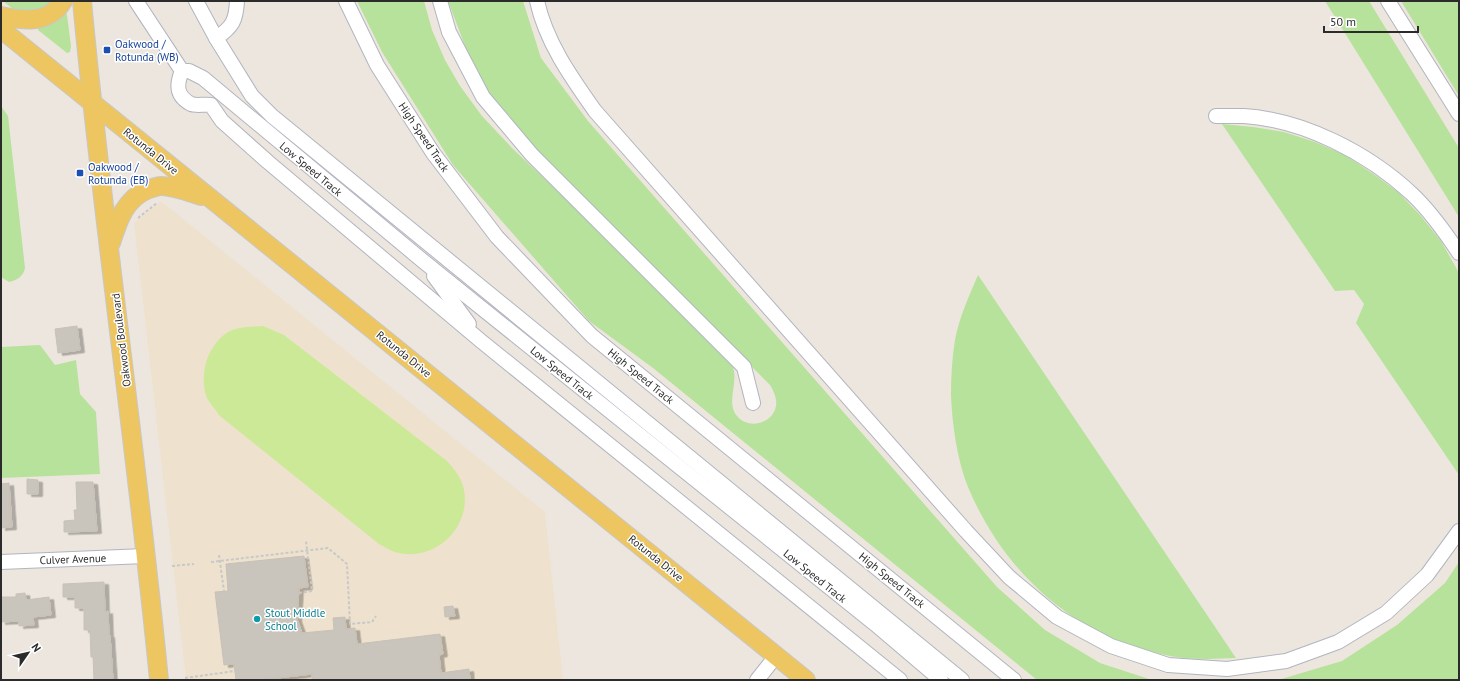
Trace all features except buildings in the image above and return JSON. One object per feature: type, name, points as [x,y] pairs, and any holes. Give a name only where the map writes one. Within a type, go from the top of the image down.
[{"type":"main road","points":[[1,16],[22,20],[35,20],[54,11],[64,1]]},
{"type":"main road","name":"Oakwood Boulevard","points":[[82,1],[91,103],[132,436],[158,680]]},
{"type":"main road","name":"Rotunda Drive","points":[[1,29],[776,656],[796,677]]},
{"type":"main road","points":[[109,247],[121,215],[131,201],[139,194],[160,186],[184,191],[213,200]]},
{"type":"street","points":[[136,1],[182,71],[177,90],[184,98],[192,104],[211,104],[222,121],[268,162],[481,341],[900,680]]},
{"type":"street","points":[[196,1],[216,38],[252,96],[272,116],[962,680]]},
{"type":"street","points":[[216,38],[229,29],[236,14],[237,1]]},
{"type":"street","name":"High Speed Track","points":[[346,1],[377,65],[433,153],[497,237],[592,336],[1014,680]]},
{"type":"street","points":[[440,1],[449,32],[483,97],[532,155],[744,367],[753,402]]},
{"type":"street","points":[[537,1],[540,17],[564,66],[595,111],[966,531],[1010,577],[1057,616],[1111,646],[1168,665],[1227,669],[1286,661],[1338,642],[1386,613],[1427,575],[1459,531]]},
{"type":"street","points":[[1388,1],[1459,114]]},
{"type":"street","name":"Low Speed Track","points":[[182,71],[189,71],[203,78],[423,261],[875,624],[941,680]]},
{"type":"street","points":[[1216,116],[1244,116],[1273,121],[1303,129],[1332,140],[1359,155],[1386,173],[1412,194],[1436,220],[1459,253]]},
{"type":"street","points":[[423,261],[481,341]]},
{"type":"street","name":"Culver Avenue","points":[[1,562],[145,556]]},
{"type":"street","points":[[757,680],[776,656]]},
{"type":"path","points":[[133,222],[161,200]]},
{"type":"path","points":[[299,593],[312,591],[306,541]]},
{"type":"path","points":[[212,562],[307,552],[328,548],[347,564],[350,624],[372,622],[376,616]]},
{"type":"path","points":[[219,555],[224,591]]},
{"type":"path","points":[[172,566],[194,564]]},
{"type":"path","points":[[185,678],[235,671]]},
{"type":"shaded area","points":[[161,201],[545,512],[563,680],[186,680],[134,223]]},
{"type":"green space","points":[[3,1],[54,1],[43,12],[19,14]]},
{"type":"green space","points":[[357,1],[424,1],[432,30],[445,60],[460,86],[482,116],[512,148],[639,269],[732,365],[734,378],[732,404],[737,416],[743,421],[756,424],[768,419],[773,414],[776,407],[776,398],[770,385],[514,127],[492,98],[470,59],[448,1],[523,1],[541,58],[588,121],[997,587],[1045,630],[1100,663],[1152,680],[1037,680],[653,368],[589,321],[453,165],[382,52]]},
{"type":"green space","points":[[1325,1],[1369,1],[1459,148],[1459,217]]},
{"type":"green space","points":[[1401,1],[1459,1],[1459,96]]},
{"type":"green space","points":[[64,10],[67,15],[71,46],[70,52],[67,53],[38,30],[38,28]]},
{"type":"green space","points":[[1,106],[8,116],[25,268],[23,274],[19,278],[9,282],[1,277]]},
{"type":"green space","points":[[1222,124],[1284,132],[1315,142],[1345,155],[1398,192],[1420,215],[1441,241],[1459,273],[1459,475],[1356,323],[1364,304],[1354,290],[1335,291]]},
{"type":"green space","points":[[978,275],[1236,658],[1195,659],[1170,656],[1136,647],[1104,635],[1074,618],[1047,597],[1023,574],[1002,547],[983,518],[964,476],[956,441],[951,395],[952,361],[955,340],[962,315]]},
{"type":"green space","points":[[263,326],[284,335],[450,464],[457,474],[464,490],[465,504],[462,517],[448,538],[438,546],[426,552],[413,554],[394,552],[379,544],[220,416],[208,400],[205,390],[204,372],[209,355],[218,340],[229,331],[243,327]]},
{"type":"green space","points":[[40,345],[55,365],[76,360],[80,394],[96,412],[100,474],[1,478],[1,347]]},
{"type":"green space","points":[[1459,562],[1459,680],[1278,680],[1342,661],[1397,625],[1445,583]]},
{"type":"place","name":"Oakwood / Rotunda (WB)","points":[[107,50]]},
{"type":"place","name":"Oakwood / Rotunda (EB)","points":[[80,173]]},
{"type":"place","name":"Stout Middle School","points":[[257,619]]}]
